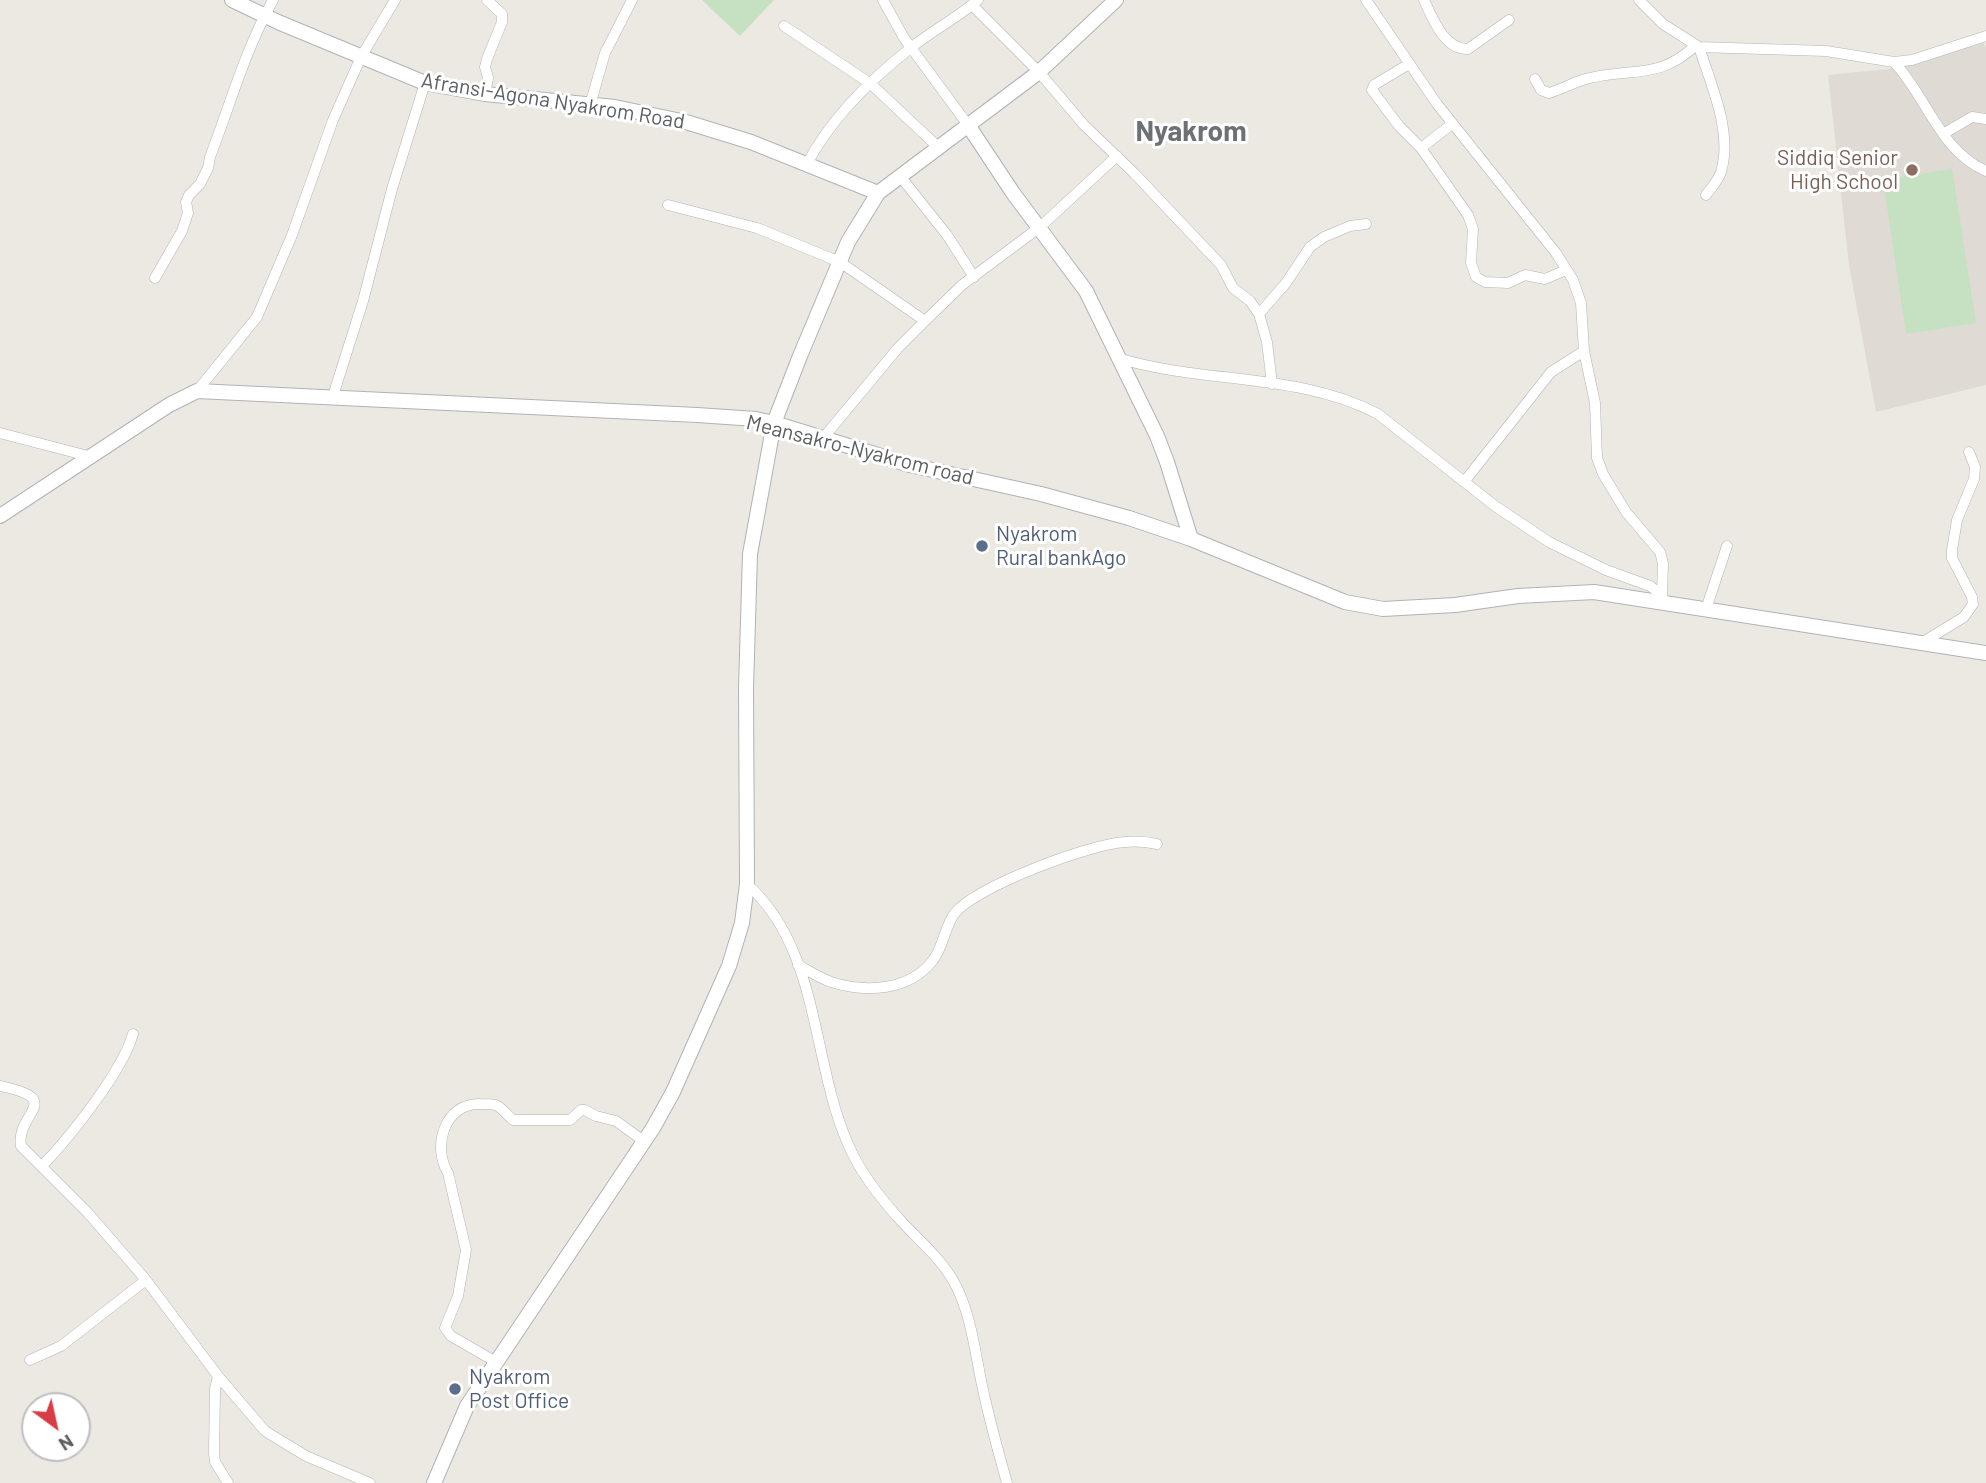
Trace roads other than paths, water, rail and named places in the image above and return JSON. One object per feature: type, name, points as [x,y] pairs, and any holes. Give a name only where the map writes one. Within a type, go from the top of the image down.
[{"type":"street","name":"Afransi-Agona Nyakrom Road","points":[[232,0],[425,83],[485,94],[615,107],[686,122],[751,142],[878,192]]},
{"type":"street","points":[[155,278],[182,231],[188,213],[186,202],[208,168],[264,16],[273,0]]},
{"type":"street","points":[[0,516],[169,405],[197,391],[257,317],[292,235],[333,120],[361,57],[395,0]]},
{"type":"street","points":[[485,94],[488,78],[485,67],[502,22],[502,14],[487,0]]},
{"type":"street","points":[[590,105],[605,53],[632,0]]},
{"type":"street","points":[[883,0],[911,48],[1086,291],[1167,462],[1191,539]]},
{"type":"street","points":[[434,1483],[467,1406],[645,1142],[673,1092],[729,966],[741,923],[747,884],[746,688],[750,554],[774,423],[848,242],[878,192],[1039,72],[1115,0]]},
{"type":"street","points":[[1366,0],[1452,124],[1556,253],[1573,280],[1581,303],[1584,351],[1595,403],[1597,458],[1603,474],[1626,512],[1660,552],[1663,563],[1663,599]]},
{"type":"street","points":[[1423,0],[1436,25],[1449,42],[1462,50],[1468,49],[1509,20]]},
{"type":"street","points":[[1639,0],[1663,24],[1698,46],[1826,51],[1894,62],[1912,60],[1986,36]]},
{"type":"street","points":[[807,164],[831,124],[872,84],[911,48],[975,2],[1084,125],[1221,265],[1233,288],[1250,301],[1259,314],[1267,342],[1272,384]]},
{"type":"street","points":[[784,26],[872,84],[938,147]]},
{"type":"street","points":[[1535,79],[1541,90],[1549,93],[1590,78],[1656,71],[1685,57],[1698,46]]},
{"type":"street","points":[[1698,46],[1724,133],[1725,145],[1721,171],[1706,195]]},
{"type":"street","points":[[1894,62],[1958,153],[1986,171]]},
{"type":"street","points":[[1409,64],[1374,85],[1372,90],[1399,126],[1421,148],[1471,221],[1471,263],[1480,280],[1495,284],[1508,283],[1525,275],[1541,280],[1566,270]]},
{"type":"street","points":[[332,399],[425,83]]},
{"type":"street","points":[[1943,134],[1972,117],[1986,118]]},
{"type":"street","points":[[1421,148],[1452,124]]},
{"type":"street","points":[[824,437],[898,348],[925,321],[974,276],[1040,227],[1117,156]]},
{"type":"street","points":[[900,176],[947,235],[974,276]]},
{"type":"street","points":[[668,205],[757,228],[839,262],[925,321]]},
{"type":"street","points":[[1259,314],[1286,283],[1310,247],[1324,237],[1350,226],[1366,224]]},
{"type":"street","points":[[1464,482],[1551,372],[1584,351]]},
{"type":"street","points":[[1118,358],[1142,365],[1333,395],[1357,403],[1378,414],[1464,482],[1549,542],[1606,570],[1650,586],[1663,599]]},
{"type":"street","name":"Meansakro-Nyakrom road","points":[[197,391],[756,419],[824,437],[910,465],[1074,503],[1191,539],[1335,598],[1383,609],[1455,605],[1518,596],[1594,592],[1663,599],[1734,615],[1986,653]]},
{"type":"street","points":[[0,433],[92,457]]},
{"type":"street","points":[[1923,642],[1964,617],[1973,604],[1952,558],[1957,520],[1974,480],[1975,467],[1969,452]]},
{"type":"street","points":[[1706,609],[1727,546]]},
{"type":"street","points":[[798,965],[829,982],[855,988],[899,985],[919,976],[933,960],[945,941],[954,914],[966,903],[993,887],[1072,853],[1123,842],[1157,844]]},
{"type":"street","points":[[747,884],[762,897],[785,935],[807,986],[831,1094],[848,1145],[873,1189],[934,1254],[955,1284],[970,1325],[982,1387],[1007,1483]]},
{"type":"street","points":[[42,1166],[90,1107],[125,1055],[133,1034]]},
{"type":"street","points":[[0,1086],[24,1091],[34,1102],[20,1140],[21,1146],[88,1213],[146,1280],[218,1376],[265,1432],[286,1446],[370,1483]]},
{"type":"street","points":[[496,1362],[451,1336],[444,1328],[458,1296],[466,1250],[448,1173],[441,1162],[442,1135],[447,1122],[455,1112],[473,1104],[496,1105],[513,1120],[570,1119],[585,1110],[616,1121],[645,1142]]},
{"type":"street","points":[[30,1360],[61,1346],[146,1280]]},
{"type":"street","points":[[218,1376],[215,1389],[214,1453],[215,1462],[228,1483]]},
{"type":"place","name":"Siddiq Senior High School","points":[[1912,170]]},
{"type":"place","name":"Nyakrom Rural bankAgo","points":[[982,546]]},
{"type":"place","name":"Nyakrom Post Office","points":[[455,1389]]},
{"type":"district","name":"Nyakrom","points":[[1191,132]]}]
